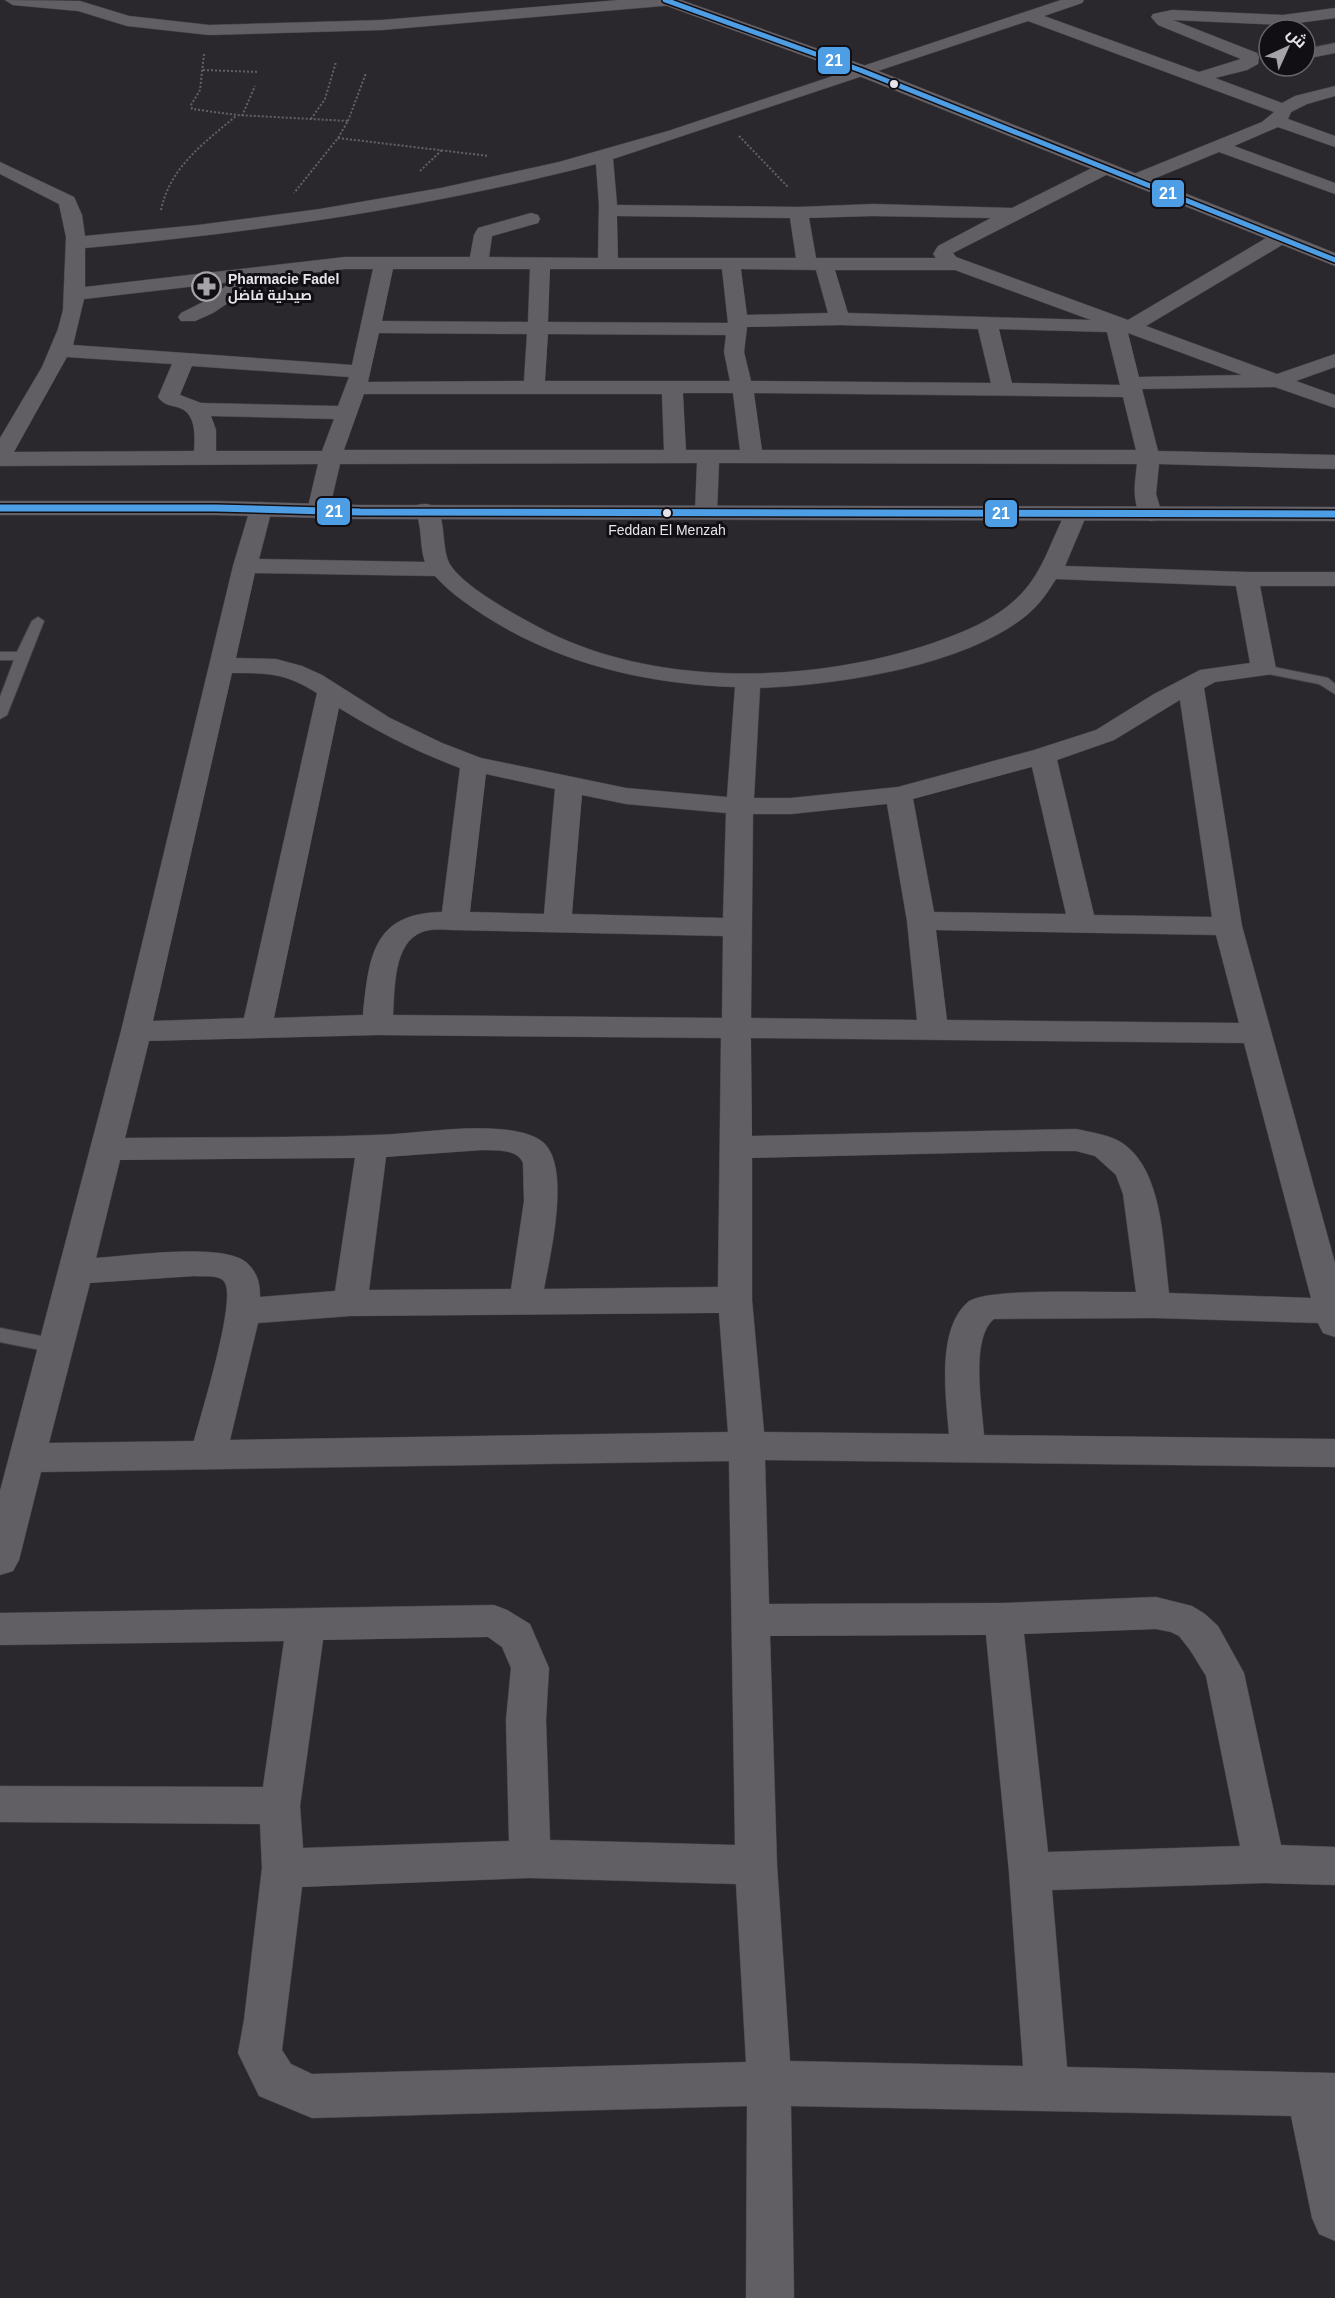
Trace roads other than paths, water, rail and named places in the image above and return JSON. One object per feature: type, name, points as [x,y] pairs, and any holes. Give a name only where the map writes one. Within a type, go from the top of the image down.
[{"type":"main road","points":[[669,0],[860,70],[1335,260]]},
{"type":"main road","points":[[0,508],[1335,514]]},
{"type":"street","points":[[13,0],[80,6],[127,21],[209,30],[382,25],[669,0]]},
{"type":"street","points":[[75,243],[319,216],[475,187],[604,156],[1076,0]]},
{"type":"street","points":[[1298,18],[1335,13]]},
{"type":"street","points":[[1257,19],[1172,15],[1158,19],[1257,58]]},
{"type":"street","points":[[1029,16],[1197,78],[1335,142]]},
{"type":"street","points":[[1317,52],[1335,48]]},
{"type":"street","points":[[1197,78],[1257,61]]},
{"type":"street","points":[[1135,180],[1218,146],[1280,115],[1301,100],[1335,91]]},
{"type":"street","points":[[1218,146],[1335,189]]},
{"type":"street","points":[[604,156],[608,210],[608,265]]},
{"type":"street","points":[[1106,168],[1014,213],[945,250],[943,255],[959,264],[1123,327],[1335,402]]},
{"type":"street","points":[[1,169],[67,201],[72,210],[75,243],[71,318],[60,350],[0,458],[1149,457],[1335,462]]},
{"type":"street","points":[[608,210],[800,213],[866,210],[1014,213]]},
{"type":"street","points":[[800,213],[815,265],[840,320]]},
{"type":"street","points":[[478,265],[485,232],[531,219]]},
{"type":"street","points":[[370,327],[538,328],[737,325],[840,320],[1123,327],[1280,238]]},
{"type":"street","points":[[74,294],[345,263],[959,264]]},
{"type":"street","points":[[318,511],[331,457],[358,380],[384,264]]},
{"type":"street","points":[[731,264],[737,325],[734,352],[742,387],[752,458]]},
{"type":"street","points":[[534,387],[540,265]]},
{"type":"street","points":[[188,317],[215,304],[252,273]]},
{"type":"street","points":[[987,323],[1003,389]]},
{"type":"street","points":[[1123,327],[1132,387],[1149,457],[1145,494],[1151,514]]},
{"type":"street","points":[[60,350],[184,359],[358,380],[534,387],[1003,389],[1132,387],[1276,381],[1335,360]]},
{"type":"street","points":[[184,359],[169,397],[174,402],[194,409],[346,414]]},
{"type":"street","points":[[672,387],[675,457]]},
{"type":"street","points":[[194,409],[201,417],[205,430],[204,458]]},
{"type":"street","points":[[706,512],[708,457]]},
{"type":"street","points":[[0,1560],[76,1272],[136,1031],[245,566],[261,509]]},
{"type":"street","points":[[425,510],[429,513],[433,550],[441,569],[475,598],[516,626],[571,651],[631,667],[679,675],[748,681],[823,675],[877,667],[927,654],[983,631],[1025,604],[1062,549],[1076,514]]},
{"type":"street","points":[[245,566],[441,569]]},
{"type":"street","points":[[1048,572],[1246,579],[1335,579]]},
{"type":"street","points":[[223,665],[276,666],[293,671],[392,728],[433,749],[474,764],[569,786],[626,796],[740,806],[790,806],[899,795],[1043,756],[1105,735],[1163,699],[1209,675],[1264,669],[1246,579]]},
{"type":"street","points":[[748,681],[740,806],[737,927],[735,1300],[747,1446],[756,1864],[769,2083],[770,2298]]},
{"type":"street","points":[[968,1449],[963,1353],[968,1328],[979,1312],[993,1306],[1154,1305],[1333,1318],[1228,926],[1191,686]]},
{"type":"street","points":[[257,1028],[330,691]]},
{"type":"street","points":[[1043,756],[1082,924]]},
{"type":"street","points":[[455,921],[474,764]]},
{"type":"street","points":[[557,924],[569,786]]},
{"type":"street","points":[[899,795],[921,921],[933,1029]]},
{"type":"street","points":[[377,1025],[388,950],[393,938],[402,929],[424,921],[737,927]]},
{"type":"street","points":[[921,921],[1228,926]]},
{"type":"street","points":[[136,1031],[377,1025],[1258,1034]]},
{"type":"street","points":[[105,1149],[372,1147],[510,1140],[532,1150],[541,1162],[539,1226],[525,1303]]},
{"type":"street","points":[[736,1147],[1076,1140],[1106,1148],[1130,1169],[1139,1194],[1154,1305]]},
{"type":"street","points":[[350,1303],[372,1147]]},
{"type":"street","points":[[76,1272],[195,1264],[222,1266],[235,1271],[243,1282],[244,1311],[209,1453]]},
{"type":"street","points":[[244,1311],[350,1303],[735,1300]]},
{"type":"street","points":[[27,1458],[209,1453],[747,1446],[1335,1453]]},
{"type":"street","points":[[751,1620],[1003,1619],[1156,1613],[1179,1617],[1192,1625],[1204,1638],[1225,1673],[1264,1864]]},
{"type":"street","points":[[1003,1619],[1030,1872],[1047,2087]]},
{"type":"street","points":[[0,1629],[494,1621],[516,1636],[530,1668],[526,1720],[530,1859]]},
{"type":"street","points":[[306,1623],[280,1806],[283,1868],[266,2020],[260,2053],[275,2080],[312,2096],[769,2083],[1322,2094],[1335,2218]]},
{"type":"street","points":[[0,1803],[280,1806]]},
{"type":"street","points":[[283,1868],[530,1859],[756,1864]]},
{"type":"street","points":[[1030,1872],[1264,1864],[1335,1866]]},
{"type":"lane","points":[[0,715],[38,621]]},
{"type":"lane","points":[[0,656],[22,656]]},
{"type":"lane","points":[[1264,669],[1323,681],[1335,690]]},
{"type":"lane","points":[[0,1335],[56,1346]]},
{"type":"place","name":"Pharmacie Fadel صيدلية فاضل","points":[[207,287]]},
{"type":"place","name":"Feddan El Menzah","points":[[667,513]]}]
